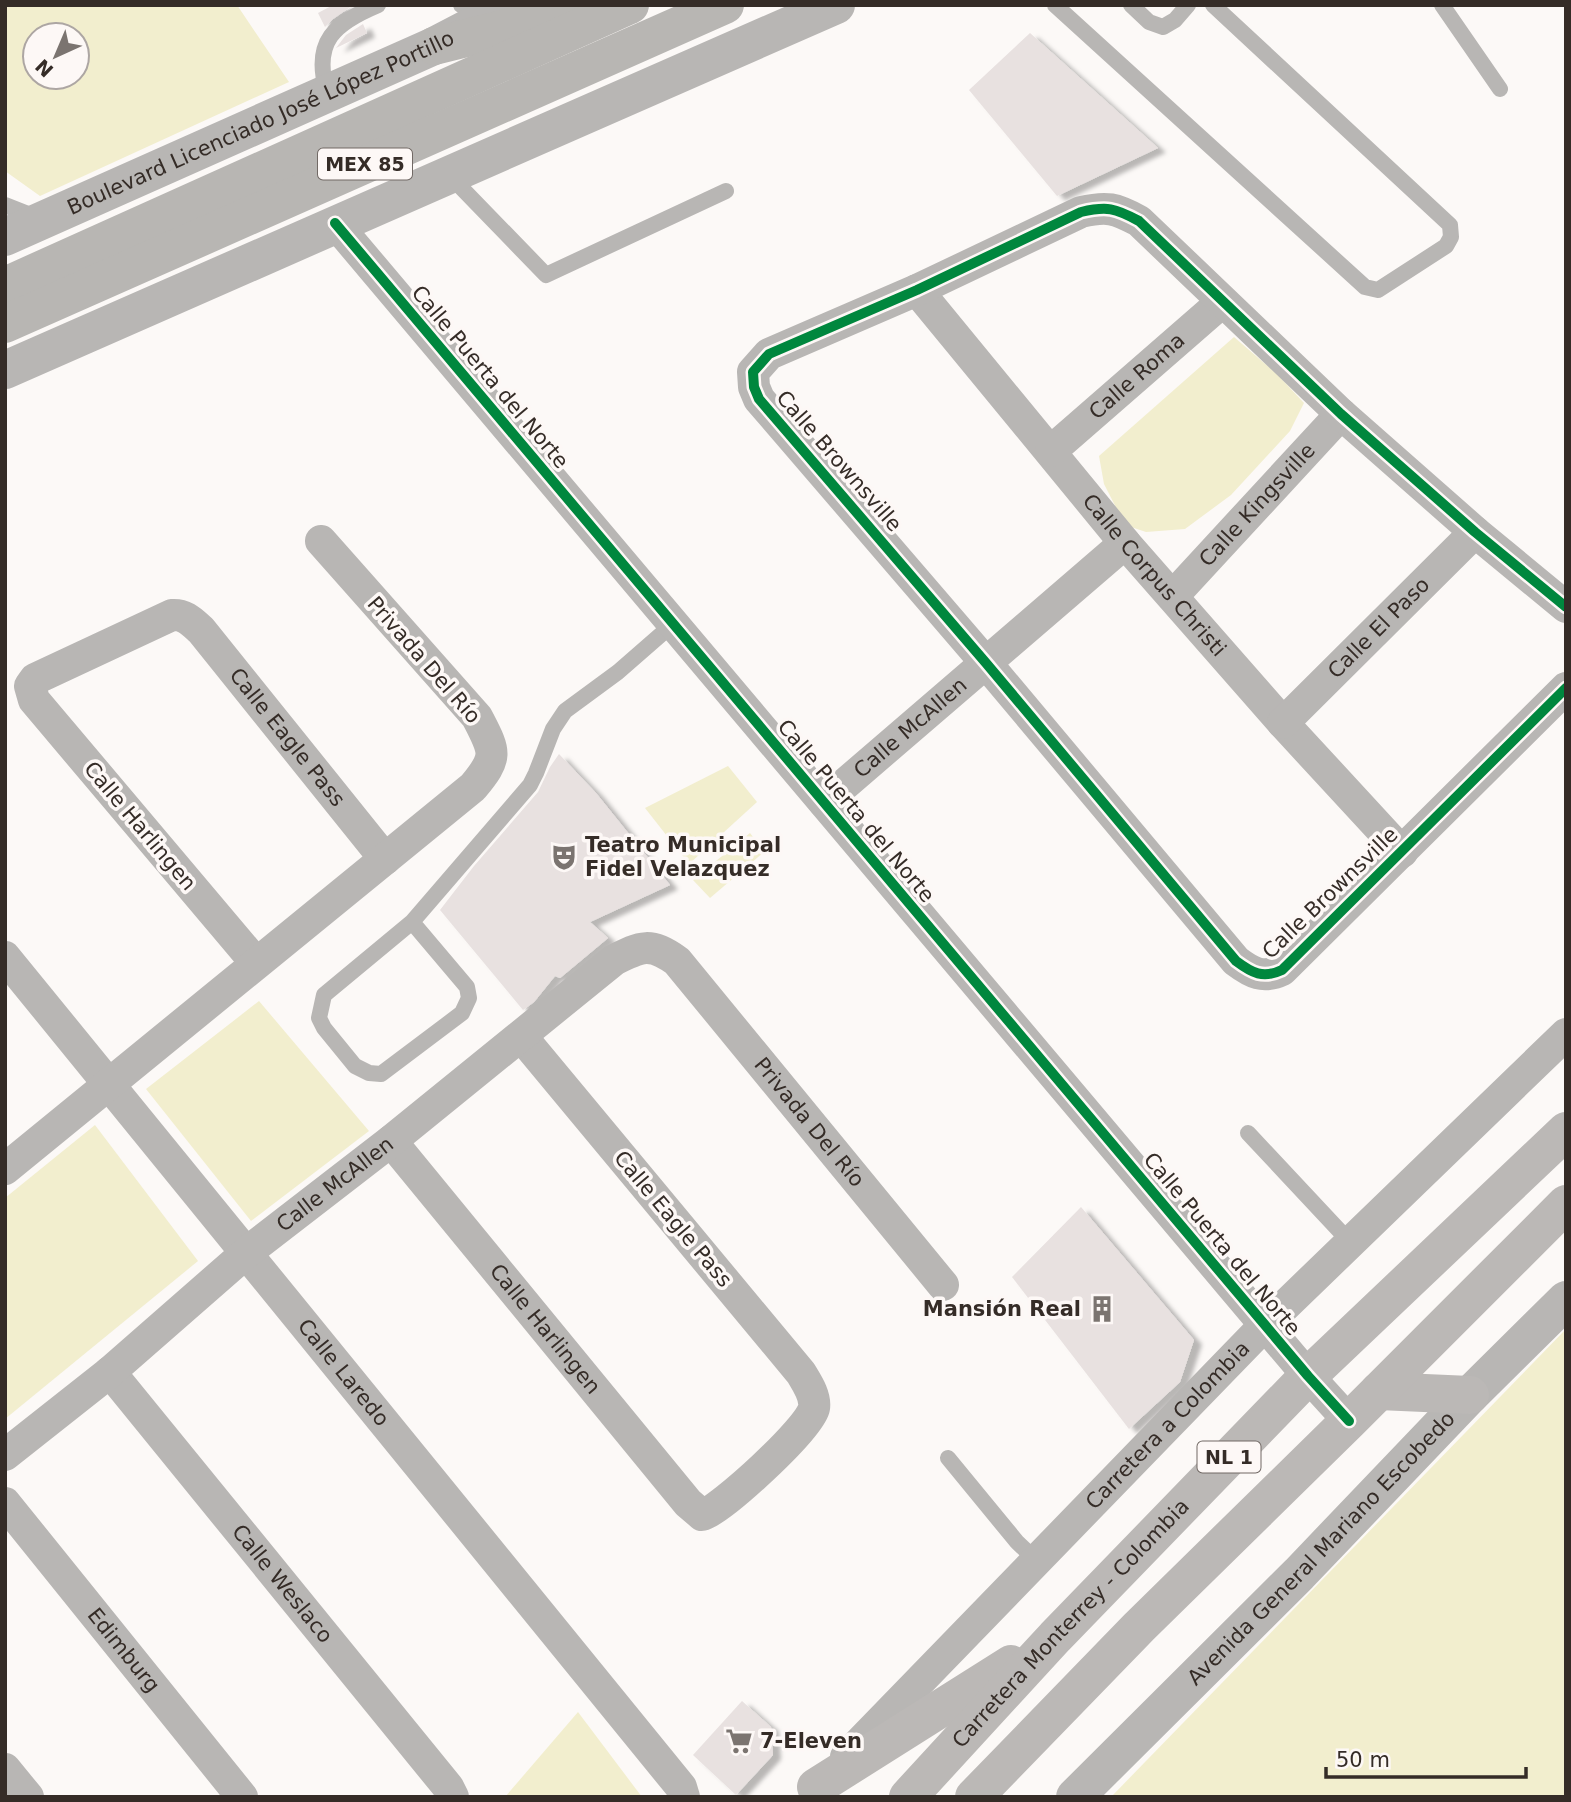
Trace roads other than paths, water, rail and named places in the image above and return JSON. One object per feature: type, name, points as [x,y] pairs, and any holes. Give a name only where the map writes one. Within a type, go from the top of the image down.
[{"type":"highway","points":[[434,46],[601,5]]},
{"type":"highway","name":"Boulevard Licenciado José López Portillo","points":[[5,286],[630,5]]},
{"type":"highway","name":"MEX 85","points":[[5,324],[725,5]]},
{"type":"main road","name":"Carretera Monterrey - Colombia","points":[[908,1797],[1055,1637],[1308,1376],[1566,1131]]},
{"type":"main road","name":"NL 1","points":[[974,1797],[1139,1627],[1566,1204]]},
{"type":"main road","points":[[1379,1391],[1470,1395]]},
{"type":"main road","points":[[808,1794],[1055,1637]]},
{"type":"street","points":[[5,370],[836,5]]},
{"type":"street","name":"Boulevard Licenciado José López Portillo","points":[[5,237],[434,46],[486,10]]},
{"type":"street","name":"Calle Brownsville","points":[[1566,607],[1475,532],[1341,414],[1139,222],[1119,211],[1104,207],[1081,212],[917,290],[769,354],[758,365],[752,378],[759,399],[986,663],[1236,961],[1250,972],[1271,976],[1282,970],[1566,688]]},
{"type":"street","name":"Calle Puerta del Norte","points":[[335,223],[1308,1376],[1349,1421]]},
{"type":"street","name":"Calle Corpus Christi","points":[[917,290],[1125,543],[1283,723],[1402,852]]},
{"type":"street","name":"Calle Roma","points":[[1051,451],[1222,302]]},
{"type":"street","name":"Calle Kingsville","points":[[1172,596],[1341,414]]},
{"type":"street","name":"Calle El Paso","points":[[1283,723],[1475,532]]},
{"type":"street","name":"Privada Del Río","points":[[321,541],[477,717],[489,741],[492,755],[489,768],[473,788],[385,859]]},
{"type":"street","name":"Calle McAllen","points":[[824,802],[1125,543]]},
{"type":"street","name":"Calle Eagle Pass","points":[[30,686],[39,676],[172,615],[180,614],[201,630],[385,859]]},
{"type":"street","name":"Calle Harlingen","points":[[30,686],[34,700],[256,963]]},
{"type":"street","points":[[5,1169],[385,859]]},
{"type":"street","name":"Calle McAllen","points":[[5,1455],[110,1372],[246,1254],[391,1141],[614,960],[642,946],[664,951],[677,961]]},
{"type":"street","name":"Calle Laredo","points":[[5,957],[689,1793]]},
{"type":"street","name":"Privada Del Río","points":[[677,961],[943,1285]]},
{"type":"street","name":"Carretera a Colombia","points":[[808,1794],[1265,1325],[1566,1034]]},
{"type":"street","name":"Calle Eagle Pass","points":[[521,1036],[801,1373],[814,1399],[814,1408],[792,1440],[718,1507],[702,1515]]},
{"type":"street","name":"Calle Harlingen","points":[[391,1141],[688,1503],[702,1515]]},
{"type":"street","name":"Avenida General Mariano Escobedo","points":[[1075,1797],[1299,1574],[1470,1395],[1566,1300]]},
{"type":"street","name":"Calle Weslaco","points":[[110,1372],[439,1776],[453,1797]]},
{"type":"street","name":"Edimburg","points":[[5,1503],[242,1797]]},
{"type":"street","points":[[5,1769],[28,1797]]},
{"type":"lane","points":[[327,92],[322,64],[328,39],[352,16],[378,5]]},
{"type":"lane","points":[[1055,5],[1365,287],[1378,290],[1446,246],[1451,237],[1450,225],[1213,5]]},
{"type":"lane","points":[[1131,5],[1149,22],[1163,27],[1175,20],[1188,5]]},
{"type":"lane","points":[[1442,5],[1500,89]]},
{"type":"lane","points":[[448,174],[546,275],[726,191]]},
{"type":"lane","points":[[5,205],[44,220]]},
{"type":"lane","points":[[412,922],[467,987],[469,998],[462,1013],[381,1074],[369,1073],[355,1066],[324,1028],[319,1018],[324,995],[412,922],[530,785],[537,774],[553,729],[565,711],[618,672],[673,624]]},
{"type":"lane","points":[[1248,1133],[1350,1242]]},
{"type":"lane","points":[[948,1458],[1017,1542],[1037,1561]]},
{"type":"place","name":"Teatro Municipal Fidel Velazquez","points":[[564,857]]},
{"type":"place","name":"Mansión Real","points":[[1102,1309]]},
{"type":"place","name":"7-Eleven","points":[[739,1741]]}]
